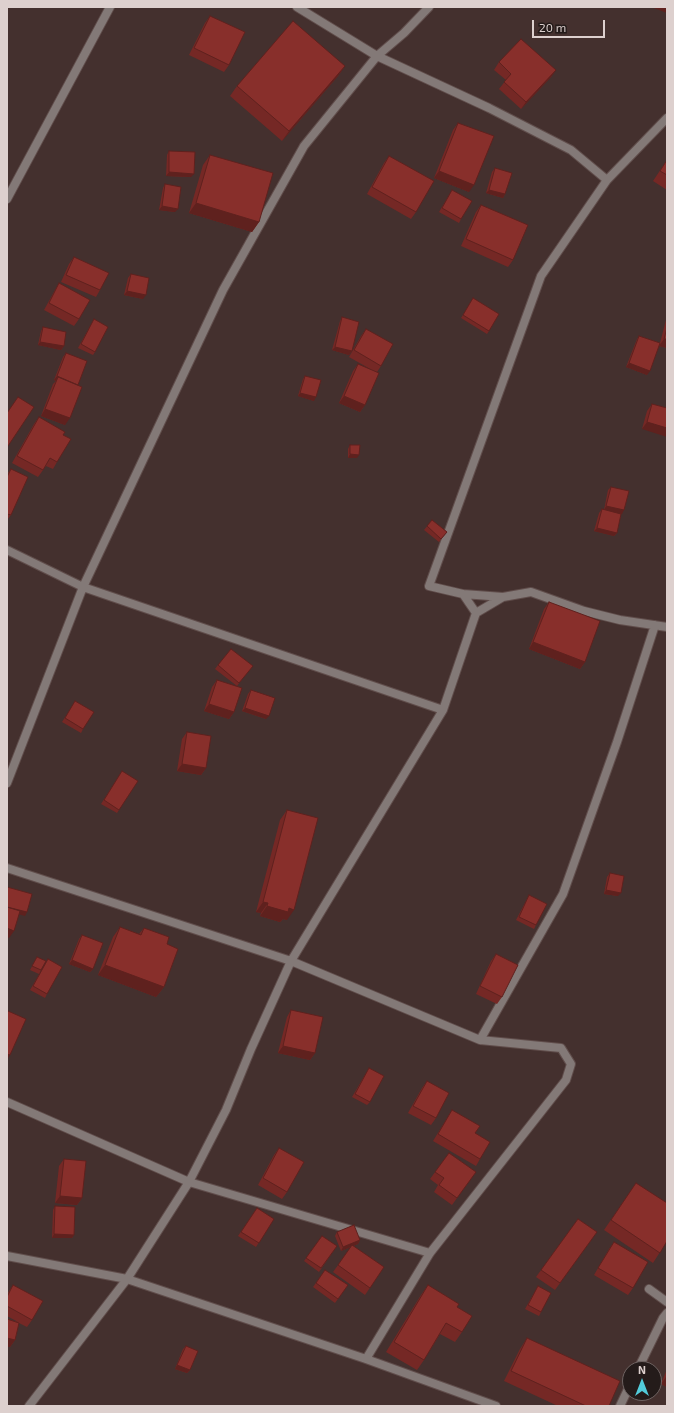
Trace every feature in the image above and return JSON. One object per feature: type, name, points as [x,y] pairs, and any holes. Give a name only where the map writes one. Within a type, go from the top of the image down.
[{"type":"street","points":[[7,199],[110,7]]},
{"type":"street","points":[[297,7],[377,56],[489,108],[571,150],[607,180]]},
{"type":"street","points":[[7,783],[84,587],[223,290],[304,146],[377,56],[404,33],[429,7]]},
{"type":"street","points":[[667,118],[607,180],[541,276],[429,586],[463,594],[503,597],[531,592],[584,611],[620,620],[667,627]]},
{"type":"street","points":[[7,550],[84,587],[443,710]]},
{"type":"street","points":[[463,594],[476,613]]},
{"type":"street","points":[[29,1406],[127,1279],[189,1182],[226,1110],[251,1049],[291,961],[443,710],[476,613],[503,597]]},
{"type":"street","points":[[480,1040],[563,894],[617,742],[655,625]]},
{"type":"street","points":[[7,868],[291,961],[480,1040],[561,1048],[571,1064],[566,1080],[430,1252],[366,1359]]},
{"type":"street","points":[[7,1102],[189,1182],[430,1252]]},
{"type":"street","points":[[7,1256],[127,1279],[366,1359],[496,1406]]},
{"type":"street","points":[[649,1289],[667,1302]]},
{"type":"street","points":[[642,1361],[663,1318],[667,1313]]},
{"type":"building","points":[[210,16],[245,32],[229,65],[194,48]]},
{"type":"building","points":[[293,21],[345,66],[289,131],[237,86]]},
{"type":"building","points":[[521,39],[556,70],[526,102],[504,82],[511,74],[499,62]]},
{"type":"building","points":[[458,123],[494,136],[474,185],[439,171]]},
{"type":"building","points":[[169,151],[195,152],[194,174],[169,172]]},
{"type":"building","points":[[210,155],[273,173],[259,222],[196,203]]},
{"type":"building","points":[[389,156],[434,181],[416,212],[372,187]]},
{"type":"building","points":[[667,160],[667,175],[660,171]]},
{"type":"building","points":[[495,168],[512,173],[505,194],[489,190]]},
{"type":"building","points":[[165,184],[181,187],[178,209],[162,206]]},
{"type":"building","points":[[452,190],[472,201],[461,219],[442,208]]},
{"type":"building","points":[[481,205],[528,225],[513,260],[466,239]]},
{"type":"building","points":[[74,257],[109,273],[100,290],[66,275]]},
{"type":"building","points":[[131,274],[149,278],[146,295],[127,291]]},
{"type":"building","points":[[59,283],[90,300],[79,319],[49,303]]},
{"type":"building","points":[[473,298],[499,314],[489,331],[463,315]]},
{"type":"building","points":[[342,317],[359,322],[352,351],[335,347]]},
{"type":"building","points":[[94,319],[108,327],[95,352],[81,344]]},
{"type":"building","points":[[43,327],[66,332],[64,346],[40,342]]},
{"type":"building","points":[[667,328],[667,339],[664,339]]},
{"type":"building","points":[[366,329],[393,344],[381,366],[354,350]]},
{"type":"building","points":[[639,336],[660,343],[650,371],[629,363]]},
{"type":"building","points":[[66,353],[87,361],[78,385],[57,376]]},
{"type":"building","points":[[358,364],[379,373],[365,405],[344,396]]},
{"type":"building","points":[[305,376],[321,380],[316,397],[300,393]]},
{"type":"building","points":[[58,377],[82,387],[70,418],[45,409]]},
{"type":"building","points":[[18,397],[34,407],[7,446],[7,413]]},
{"type":"building","points":[[652,404],[667,408],[667,428],[647,422]]},
{"type":"building","points":[[39,417],[65,432],[63,435],[71,439],[57,462],[50,458],[43,470],[17,456]]},
{"type":"building","points":[[350,445],[360,445],[359,455],[350,454]]},
{"type":"building","points":[[11,469],[28,477],[11,515],[7,514],[7,477]]},
{"type":"building","points":[[611,487],[629,491],[624,510],[606,506]]},
{"type":"building","points":[[602,509],[621,514],[617,533],[597,528]]},
{"type":"building","points":[[432,520],[447,532],[441,539],[427,526]]},
{"type":"building","points":[[549,602],[600,621],[585,662],[533,642]]},
{"type":"building","points":[[231,649],[253,666],[239,683],[218,665]]},
{"type":"building","points":[[217,680],[242,688],[234,712],[209,704]]},
{"type":"building","points":[[251,690],[275,698],[269,716],[245,708]]},
{"type":"building","points":[[75,701],[94,712],[83,729],[65,718]]},
{"type":"building","points":[[187,732],[211,736],[206,768],[182,764]]},
{"type":"building","points":[[122,771],[138,781],[119,810],[104,800]]},
{"type":"building","points":[[287,810],[318,818],[294,910],[289,908],[288,912],[267,906],[268,903],[263,902]]},
{"type":"building","points":[[610,873],[624,876],[621,893],[606,890]]},
{"type":"building","points":[[7,887],[32,894],[27,912],[7,907]]},
{"type":"building","points":[[529,895],[547,904],[536,925],[519,917]]},
{"type":"building","points":[[7,907],[20,911],[14,931],[7,928]]},
{"type":"building","points":[[120,927],[141,935],[144,928],[169,937],[167,944],[178,949],[164,987],[105,965]]},
{"type":"building","points":[[82,935],[103,943],[93,969],[72,960]]},
{"type":"building","points":[[496,954],[518,965],[502,997],[480,986]]},
{"type":"building","points":[[37,957],[46,961],[41,970],[32,966]]},
{"type":"building","points":[[48,959],[62,967],[47,994],[33,986]]},
{"type":"building","points":[[291,1010],[323,1017],[315,1053],[283,1046]]},
{"type":"building","points":[[8,1011],[26,1019],[10,1055],[7,1054]]},
{"type":"building","points":[[369,1068],[384,1076],[370,1102],[355,1094]]},
{"type":"building","points":[[427,1081],[449,1093],[436,1118],[413,1106]]},
{"type":"building","points":[[452,1110],[480,1126],[475,1133],[490,1142],[480,1159],[438,1134]]},
{"type":"building","points":[[279,1148],[304,1162],[287,1192],[263,1178]]},
{"type":"building","points":[[449,1153],[476,1172],[457,1198],[439,1185],[444,1178],[435,1172]]},
{"type":"building","points":[[64,1159],[86,1161],[82,1198],[60,1196]]},
{"type":"building","points":[[636,1183],[667,1203],[667,1241],[660,1253],[611,1220]]},
{"type":"building","points":[[55,1206],[75,1207],[74,1235],[54,1234]]},
{"type":"building","points":[[257,1208],[274,1219],[259,1243],[241,1232]]},
{"type":"building","points":[[578,1219],[597,1232],[560,1283],[541,1270]]},
{"type":"building","points":[[354,1225],[360,1240],[343,1247],[337,1232]]},
{"type":"building","points":[[322,1236],[337,1246],[321,1268],[306,1258]]},
{"type":"building","points":[[614,1242],[648,1262],[633,1288],[598,1268]]},
{"type":"building","points":[[352,1245],[384,1267],[370,1288],[338,1265]]},
{"type":"building","points":[[325,1270],[348,1285],[338,1299],[316,1283]]},
{"type":"building","points":[[13,1285],[43,1301],[32,1320],[7,1306],[7,1297]]},
{"type":"building","points":[[428,1285],[459,1304],[457,1307],[472,1316],[462,1332],[446,1323],[424,1360],[394,1342]]},
{"type":"building","points":[[538,1286],[551,1293],[541,1312],[528,1305]]},
{"type":"building","points":[[7,1319],[19,1323],[15,1340],[7,1338]]},
{"type":"building","points":[[527,1338],[620,1381],[609,1406],[586,1406],[511,1371]]},
{"type":"building","points":[[186,1346],[198,1351],[190,1370],[177,1365]]}]
